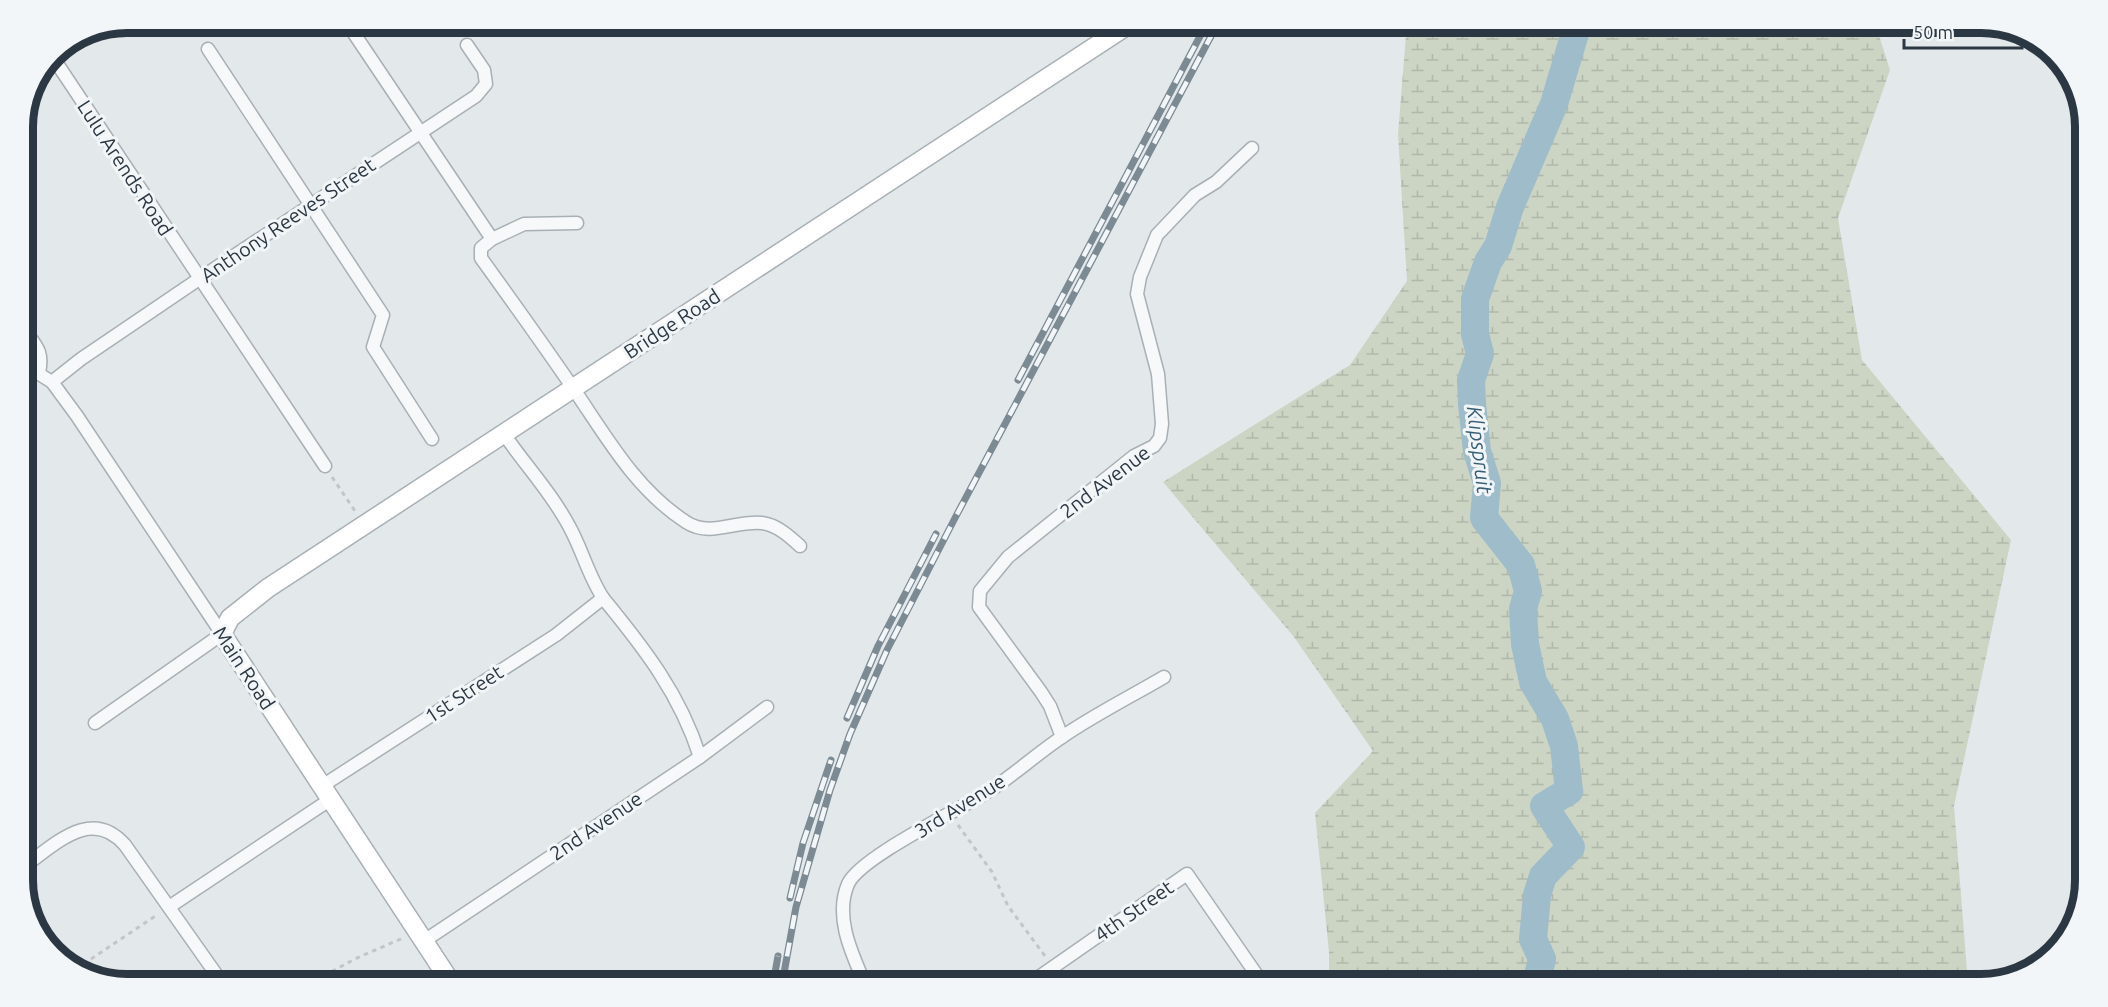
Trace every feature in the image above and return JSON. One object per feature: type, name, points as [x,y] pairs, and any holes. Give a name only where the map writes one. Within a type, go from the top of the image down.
[{"type":"street","points":[[354,33],[492,239]]},
{"type":"street","name":"Bridge Road","points":[[222,634],[230,618],[254,598],[1114,33]]},
{"type":"street","name":"Anthony Reeves Street","points":[[52,382],[81,359],[199,279],[476,96],[486,84],[484,70],[467,45]]},
{"type":"street","points":[[208,49],[383,315],[373,347],[432,439]]},
{"type":"street","name":"Lulu Arends Road","points":[[57,64],[325,465]]},
{"type":"street","name":"2nd Avenue","points":[[1062,737],[1050,706],[979,607],[980,591],[1008,557],[1134,456],[1154,446],[1160,438],[1162,424],[1158,374],[1137,294],[1140,277],[1157,235],[1195,195],[1216,182],[1252,148]]},
{"type":"street","points":[[577,223],[524,224],[492,239],[481,248],[481,258],[628,470],[684,521],[701,529],[763,523],[785,532],[800,546]]},
{"type":"street","points":[[33,341],[42,359],[39,373]]},
{"type":"street","name":"Main Road","points":[[33,370],[52,382],[77,416],[445,974]]},
{"type":"street","points":[[504,434],[554,500],[570,527],[603,598],[664,677],[684,715],[700,757]]},
{"type":"street","name":"1st Street","points":[[169,907],[326,793],[556,635],[603,598]]},
{"type":"street","points":[[95,723],[222,634]]},
{"type":"street","name":"3rd Avenue","points":[[860,974],[851,953],[843,917],[848,885],[856,873],[992,789],[1062,737],[1164,677]]},
{"type":"street","name":"2nd Avenue","points":[[421,937],[700,757],[766,707]]},
{"type":"street","points":[[33,860],[76,832],[97,827],[108,830],[125,845],[216,974]]},
{"type":"street","name":"4th Street","points":[[1044,974],[1187,874],[1256,974]]},
{"type":"path","points":[[325,465],[365,525]]},
{"type":"path","points":[[950,813],[993,872],[1008,906],[1053,968]]},
{"type":"path","points":[[84,963],[169,907]]},
{"type":"path","points":[[327,974],[396,940],[421,937]]},
{"type":"green space","points":[[1406,33],[1878,33],[1890,70],[1838,218],[1862,360],[2011,540],[1954,806],[1967,974],[1329,974],[1329,952],[1315,813],[1373,751],[1294,637],[1163,482],[1350,365],[1407,281],[1398,134]]},
{"type":"waterway","name":"Klipspruit","points":[[1538,974],[1542,959],[1533,939],[1537,895],[1543,876],[1571,847],[1544,806],[1569,791],[1564,746],[1555,719],[1533,682],[1525,644],[1523,609],[1528,591],[1521,565],[1484,518],[1487,483],[1477,451],[1471,380],[1480,354],[1475,334],[1475,299],[1488,262],[1498,246],[1510,207],[1554,104],[1575,33]]},
{"type":"railway","points":[[1018,380],[1202,33]]},
{"type":"railway","points":[[784,974],[796,907],[830,790],[850,734],[887,650],[1213,33]]},
{"type":"railway","points":[[847,718],[878,646],[936,534]]},
{"type":"railway","points":[[790,898],[803,843],[831,760]]},
{"type":"railway","points":[[775,974],[778,956]]}]
